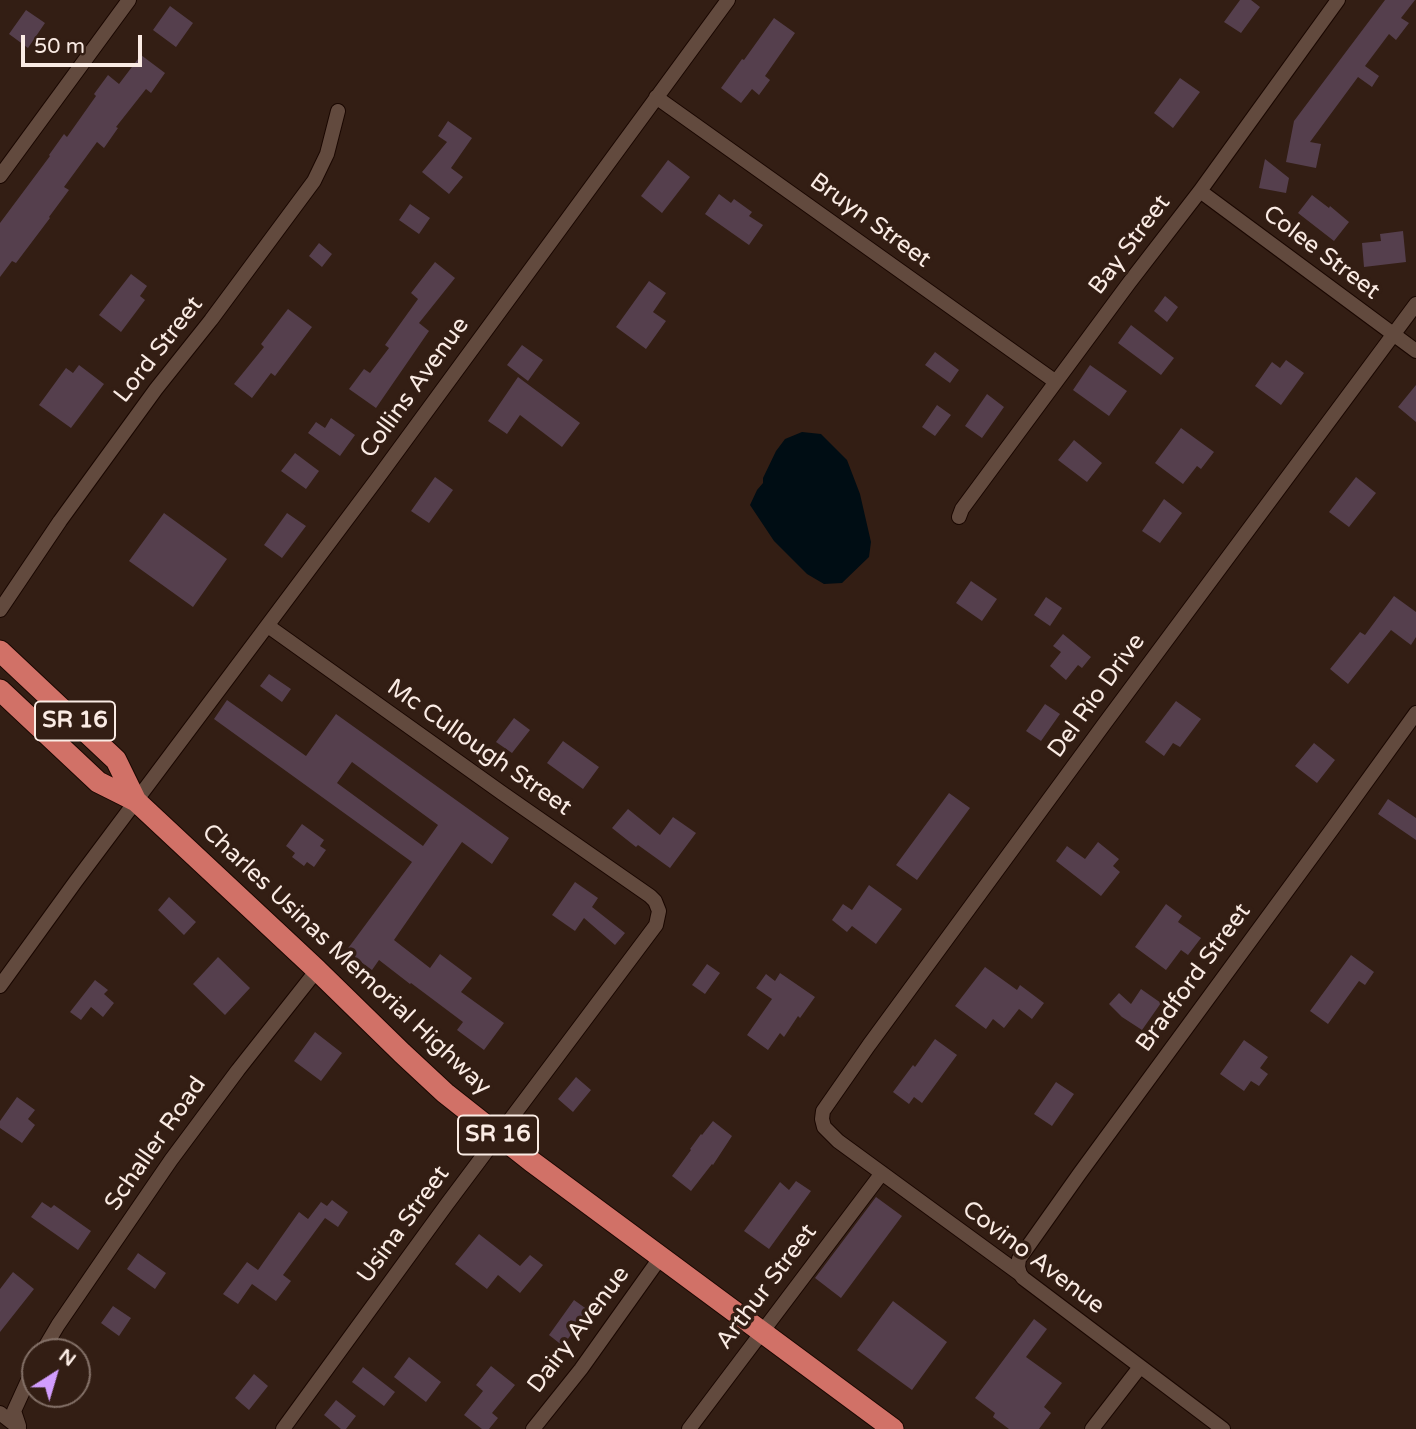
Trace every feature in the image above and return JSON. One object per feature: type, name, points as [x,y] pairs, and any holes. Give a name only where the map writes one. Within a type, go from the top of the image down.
[{"type":"highway","name":"Charles Usinas Memorial Highway","points":[[0,651],[116,760],[136,801]]},
{"type":"highway","name":"Charles Usinas Memorial Highway","points":[[0,691],[98,782],[136,801],[437,1085],[660,1258],[893,1429]]},
{"type":"street","points":[[0,176],[129,0]]},
{"type":"street","name":"Collins Avenue","points":[[0,986],[728,0]]},
{"type":"street","name":"Bay Street","points":[[959,517],[962,509],[1200,191],[1338,0]]},
{"type":"street","name":"Bruyn Street","points":[[656,97],[1056,382]]},
{"type":"street","name":"Lord Street","points":[[0,610],[60,521],[148,400],[314,181],[327,154],[338,111]]},
{"type":"street","name":"Colee Street","points":[[1200,191],[1416,351]]},
{"type":"street","name":"Del Rio Drive","points":[[822,1119],[823,1111],[869,1045],[1112,712],[1416,304]]},
{"type":"street","name":"Mc Cullough Street","points":[[268,626],[650,896],[659,911]]},
{"type":"street","name":"Bradford Street","points":[[1020,1274],[1017,1268],[1018,1259],[1416,713]]},
{"type":"street","name":"Usina Street","points":[[283,1429],[656,925],[659,911]]},
{"type":"street","name":"Schaller Road","points":[[50,1338],[171,1160],[245,1060],[317,970]]},
{"type":"street","name":"Covino Avenue","points":[[822,1119],[824,1127],[838,1141],[1020,1274],[1223,1429]]},
{"type":"street","name":"Arthur Street","points":[[689,1429],[882,1174]]},
{"type":"street","name":"Dairy Avenue","points":[[533,1429],[581,1369],[660,1258]]},
{"type":"street","points":[[1092,1429],[1140,1367]]},
{"type":"street","points":[[19,1428],[14,1411],[21,1396]]},
{"type":"street","points":[[0,1413],[19,1428]]},
{"type":"shaded area","points":[[802,432],[821,434],[847,460],[860,494],[871,542],[869,557],[842,583],[824,584],[807,574],[774,541],[750,505],[763,483],[776,451],[785,439]]},
{"type":"building","points":[[1240,0],[1251,0],[1260,7],[1241,33],[1224,22]]},
{"type":"building","points":[[1385,0],[1415,0],[1401,18],[1409,23],[1396,40],[1389,34],[1365,66],[1379,76],[1372,87],[1358,77],[1310,142],[1321,144],[1316,168],[1286,162],[1294,121]]},
{"type":"building","points":[[170,6],[193,23],[176,47],[153,30]]},
{"type":"building","points":[[26,10],[45,23],[28,48],[9,34]]},
{"type":"building","points":[[774,18],[795,33],[765,76],[770,80],[759,95],[752,89],[741,103],[721,88]]},
{"type":"building","points":[[141,55],[165,73],[151,93],[146,89],[116,127],[118,128],[104,148],[97,142],[64,187],[69,190],[50,218],[16,263],[12,261],[0,277],[0,223],[64,134],[67,137],[108,75],[119,84]]},
{"type":"building","points":[[1180,78],[1200,92],[1173,128],[1154,113]]},
{"type":"building","points":[[448,121],[472,138],[451,168],[463,177],[449,194],[422,172],[447,142],[438,136]]},
{"type":"building","points":[[1265,159],[1289,178],[1286,193],[1259,188]]},
{"type":"building","points":[[668,160],[690,177],[662,213],[641,196]]},
{"type":"building","points":[[719,194],[731,203],[734,199],[752,212],[749,216],[763,225],[749,245],[705,214]]},
{"type":"building","points":[[1312,195],[1349,222],[1334,241],[1298,213]]},
{"type":"building","points":[[410,204],[430,218],[419,234],[399,220]]},
{"type":"building","points":[[1403,231],[1406,262],[1364,267],[1362,243],[1381,241],[1380,234]]},
{"type":"building","points":[[319,243],[332,254],[322,267],[309,256]]},
{"type":"building","points":[[435,262],[455,278],[419,323],[429,331],[376,408],[349,389],[364,369],[370,373],[389,348],[385,345],[418,299],[411,293]]},
{"type":"building","points":[[131,274],[147,286],[140,296],[145,300],[121,332],[99,315]]},
{"type":"building","points":[[649,281],[666,293],[653,312],[666,321],[646,349],[616,327]]},
{"type":"building","points":[[1165,296],[1178,307],[1167,322],[1154,311]]},
{"type":"building","points":[[288,309],[312,327],[275,376],[271,373],[252,398],[234,384],[264,347],[261,344]]},
{"type":"building","points":[[1131,325],[1174,358],[1161,375],[1118,343]]},
{"type":"building","points":[[522,345],[543,360],[528,381],[507,365]]},
{"type":"building","points":[[935,352],[959,370],[950,383],[925,365]]},
{"type":"building","points":[[1286,360],[1304,373],[1281,405],[1255,386],[1272,362],[1280,368]]},
{"type":"building","points":[[79,365],[104,384],[71,428],[39,405],[66,368],[73,373]]},
{"type":"building","points":[[1090,365],[1127,391],[1109,416],[1073,390]]},
{"type":"building","points":[[518,377],[580,423],[562,447],[520,415],[507,434],[488,421]]},
{"type":"building","points":[[1416,385],[1416,422],[1398,407]]},
{"type":"building","points":[[987,394],[1004,407],[982,438],[965,426]]},
{"type":"building","points":[[937,405],[951,415],[935,436],[922,427]]},
{"type":"building","points":[[331,418],[355,435],[340,456],[308,433],[316,422],[325,428]]},
{"type":"building","points":[[1181,428],[1214,452],[1201,469],[1197,466],[1183,484],[1155,463]]},
{"type":"building","points":[[1074,440],[1102,463],[1087,482],[1058,460]]},
{"type":"building","points":[[295,453],[319,471],[306,489],[281,471]]},
{"type":"building","points":[[435,477],[453,490],[429,523],[411,511]]},
{"type":"building","points":[[1356,477],[1376,493],[1349,527],[1329,512]]},
{"type":"building","points":[[1164,499],[1182,513],[1160,543],[1142,531]]},
{"type":"building","points":[[164,513],[227,559],[193,607],[129,561]]},
{"type":"building","points":[[287,513],[306,526],[282,558],[264,545]]},
{"type":"building","points":[[971,581],[997,599],[982,621],[956,603]]},
{"type":"building","points":[[1394,596],[1416,612],[1416,637],[1411,645],[1391,630],[1348,684],[1330,669],[1360,632],[1365,635]]},
{"type":"building","points":[[1046,597],[1062,608],[1050,626],[1034,615]]},
{"type":"building","points":[[1063,634],[1091,657],[1082,668],[1078,665],[1066,680],[1050,666],[1061,652],[1053,646]]},
{"type":"building","points":[[269,674],[291,689],[282,702],[260,686]]},
{"type":"building","points":[[227,700],[306,756],[336,714],[509,838],[492,864],[462,842],[394,940],[430,968],[440,954],[472,978],[461,992],[504,1023],[484,1050],[457,1030],[463,1022],[379,960],[372,970],[346,951],[412,862],[214,719]],"holes":[[[352,762],[438,825],[423,846],[337,783]]]},
{"type":"building","points":[[1176,701],[1201,719],[1180,747],[1173,743],[1164,756],[1145,742]]},
{"type":"building","points":[[1045,704],[1060,714],[1041,741],[1026,731]]},
{"type":"building","points":[[514,718],[530,730],[512,753],[496,742]]},
{"type":"building","points":[[563,741],[599,767],[583,789],[547,763]]},
{"type":"building","points":[[1314,743],[1335,760],[1317,783],[1295,766]]},
{"type":"building","points":[[949,793],[970,808],[917,880],[896,865]]},
{"type":"building","points":[[1388,799],[1416,818],[1416,840],[1378,814]]},
{"type":"building","points":[[628,809],[660,835],[673,817],[696,833],[670,868],[612,828]]},
{"type":"building","points":[[302,824],[324,840],[320,846],[326,850],[314,867],[307,862],[304,866],[292,857],[295,853],[286,846]]},
{"type":"building","points":[[1098,842],[1119,859],[1113,866],[1120,872],[1101,896],[1056,861],[1067,846],[1085,859]]},
{"type":"building","points":[[575,882],[598,898],[592,907],[625,933],[615,945],[584,918],[575,931],[552,915]]},
{"type":"building","points":[[869,885],[902,909],[876,944],[852,926],[847,932],[832,920],[843,904],[852,910]]},
{"type":"building","points":[[169,897],[196,922],[184,935],[158,910]]},
{"type":"building","points":[[1166,904],[1182,916],[1178,922],[1201,938],[1188,955],[1181,950],[1166,970],[1135,947]]},
{"type":"building","points":[[1351,955],[1374,972],[1365,985],[1359,981],[1328,1024],[1310,1011]]},
{"type":"building","points":[[218,957],[250,988],[225,1015],[193,984]]},
{"type":"building","points":[[707,964],[720,973],[705,994],[692,985]]},
{"type":"building","points":[[985,967],[1017,990],[1020,985],[1044,1003],[1032,1019],[1019,1009],[1004,1028],[993,1019],[986,1029],[955,1006]]},
{"type":"building","points":[[780,973],[815,997],[784,1037],[780,1033],[768,1050],[747,1035],[772,999],[756,988],[766,974],[775,981]]},
{"type":"building","points":[[95,980],[108,990],[104,994],[114,1003],[103,1017],[91,1007],[81,1020],[70,1012]]},
{"type":"building","points":[[1141,989],[1161,1003],[1142,1030],[1122,1017],[1109,1004],[1119,993],[1131,1004]]},
{"type":"building","points":[[315,1032],[342,1053],[321,1081],[294,1061]]},
{"type":"building","points":[[935,1039],[957,1055],[922,1103],[914,1097],[909,1104],[893,1092]]},
{"type":"building","points":[[1244,1040],[1268,1057],[1260,1068],[1268,1074],[1259,1086],[1251,1081],[1244,1091],[1220,1074]]},
{"type":"building","points":[[576,1077],[591,1090],[573,1112],[558,1099]]},
{"type":"building","points":[[1056,1082],[1074,1094],[1052,1126],[1034,1114]]},
{"type":"building","points":[[17,1097],[35,1110],[28,1119],[35,1125],[22,1143],[0,1128],[0,1121]]},
{"type":"building","points":[[713,1121],[732,1136],[691,1191],[672,1176]]},
{"type":"building","points":[[796,1181],[811,1191],[769,1249],[744,1231],[780,1182],[789,1190]]},
{"type":"building","points":[[876,1197],[902,1216],[841,1298],[815,1278]]},
{"type":"building","points":[[332,1200],[348,1212],[338,1227],[325,1218],[283,1275],[291,1281],[276,1301],[252,1284],[238,1304],[223,1294],[247,1262],[258,1270],[299,1212],[308,1219],[321,1202],[327,1206]]},
{"type":"building","points":[[42,1202],[51,1208],[54,1205],[91,1231],[78,1250],[31,1217]]},
{"type":"building","points":[[479,1234],[520,1266],[530,1255],[543,1265],[520,1293],[498,1275],[487,1289],[455,1264]]},
{"type":"building","points":[[138,1253],[166,1273],[155,1289],[127,1269]]},
{"type":"building","points":[[13,1272],[34,1289],[0,1332],[0,1289]]},
{"type":"building","points":[[574,1300],[588,1310],[563,1346],[549,1335]]},
{"type":"building","points":[[893,1301],[947,1342],[912,1390],[857,1350]]},
{"type":"building","points":[[113,1306],[131,1318],[119,1336],[101,1323]]},
{"type":"building","points":[[1034,1319],[1047,1329],[1026,1357],[1062,1383],[1044,1407],[1051,1413],[1039,1429],[1009,1429],[993,1417],[995,1413],[975,1398]]},
{"type":"building","points":[[409,1357],[441,1382],[426,1402],[394,1377]]},
{"type":"building","points":[[491,1366],[515,1385],[492,1413],[498,1418],[489,1429],[482,1429],[464,1415],[483,1391],[476,1385]]},
{"type":"building","points":[[363,1367],[395,1392],[384,1406],[352,1382]]},
{"type":"building","points":[[254,1374],[268,1386],[249,1410],[235,1398]]},
{"type":"building","points":[[336,1400],[356,1416],[346,1429],[341,1429],[324,1415]]}]
